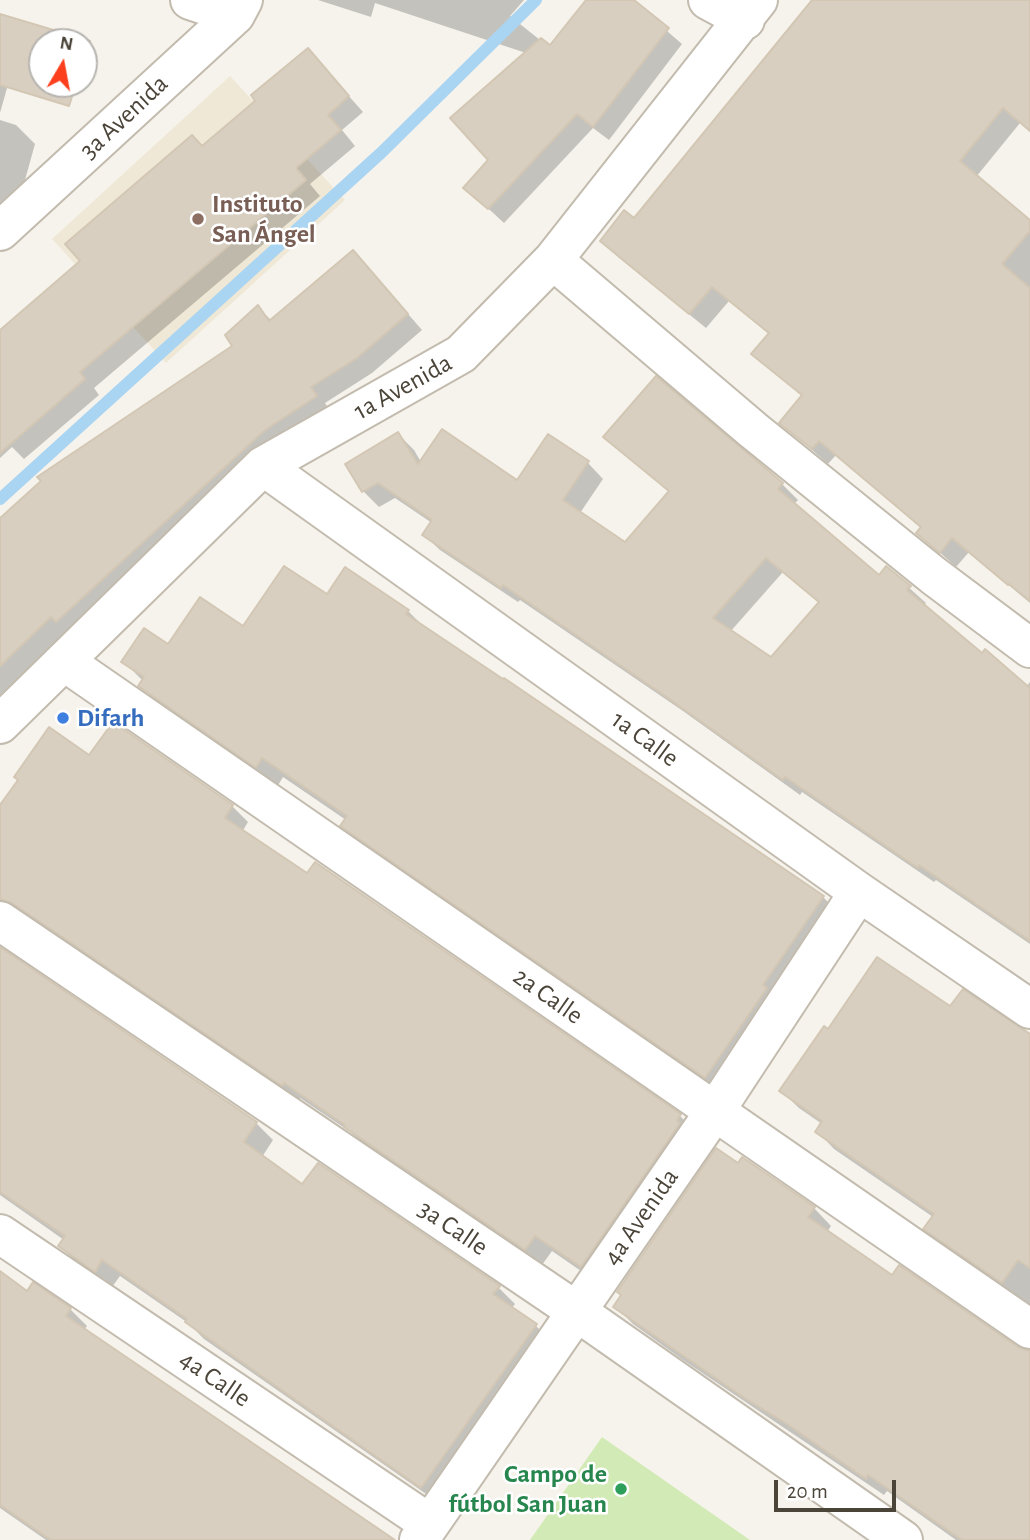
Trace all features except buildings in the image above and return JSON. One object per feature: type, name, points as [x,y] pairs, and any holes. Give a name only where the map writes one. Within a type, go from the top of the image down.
[{"type":"street","points":[[190,0],[239,7]]},
{"type":"street","points":[[708,0],[751,10]]},
{"type":"street","name":"3a Avenida","points":[[0,231],[239,7]]},
{"type":"street","name":"1a Avenida","points":[[0,724],[263,466],[461,355],[553,260],[751,10]]},
{"type":"street","points":[[553,260],[753,430],[934,576],[1030,648]]},
{"type":"street","name":"1a Calle","points":[[263,466],[859,892],[1030,1009]]},
{"type":"street","name":"2a Calle","points":[[65,662],[1030,1329]]},
{"type":"street","name":"4a Avenida","points":[[425,1532],[715,1111],[859,892]]},
{"type":"street","name":"3a Calle","points":[[0,921],[576,1311],[903,1540]]},
{"type":"street","name":"4a Calle","points":[[0,1234],[425,1532]]},
{"type":"shaded area","name":"Instituto San Ángel","points":[[230,76],[345,200],[166,363],[52,239]]},
{"type":"green space","name":"Campo de fútbol San Juan","points":[[602,1437],[750,1540],[530,1540]]},
{"type":"waterway","points":[[0,499],[382,152],[536,0]]},
{"type":"place","name":"Instituto San Ángel","points":[[198,219]]},
{"type":"place","name":"Difarh","points":[[63,718]]},
{"type":"place","name":"Campo de fútbol San Juan","points":[[621,1489]]}]
